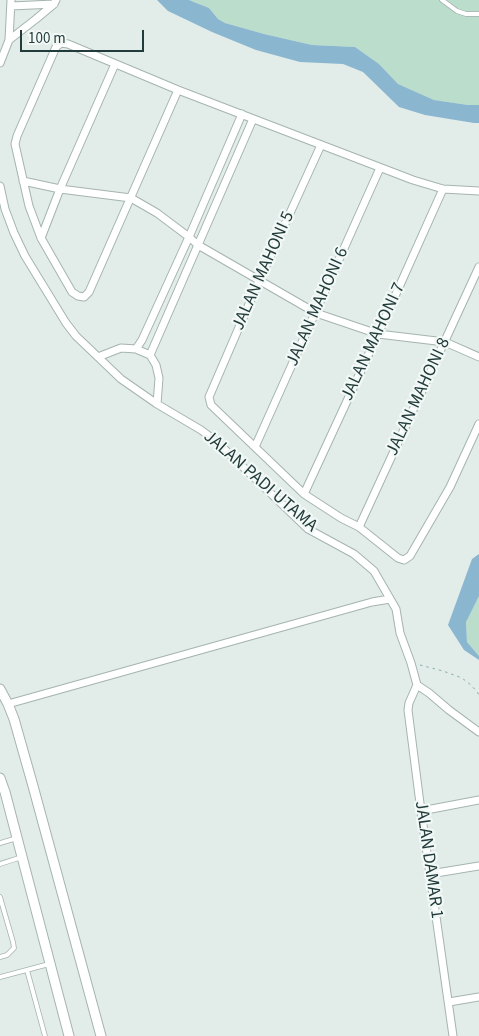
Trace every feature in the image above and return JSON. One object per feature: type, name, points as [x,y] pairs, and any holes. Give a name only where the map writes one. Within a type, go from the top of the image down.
[{"type":"street","points":[[0,63],[9,40],[11,3],[55,2]]},
{"type":"street","points":[[9,40],[36,20],[55,2]]},
{"type":"street","points":[[178,90],[89,292],[84,296],[78,296],[72,292],[42,238],[29,206],[15,144],[56,47],[61,43],[68,44],[178,90],[413,180],[443,189],[479,191]]},
{"type":"street","points":[[42,238],[60,189],[115,64]]},
{"type":"street","points":[[136,349],[142,340],[189,237],[242,114]]},
{"type":"street","points":[[150,355],[254,119]]},
{"type":"street","name":"JALAN MAHONI 5","points":[[255,447],[211,405],[209,397],[321,144]]},
{"type":"street","name":"JALAN MAHONI 6","points":[[255,447],[380,168]]},
{"type":"street","points":[[23,181],[60,189],[131,198],[157,213],[198,246],[316,313],[378,334],[444,342],[479,357]]},
{"type":"street","name":"JALAN PADI UTAMA","points":[[0,186],[5,209],[25,256],[76,336],[121,379],[217,442],[308,529],[354,554],[374,571],[396,610],[400,633],[412,663],[417,685]]},
{"type":"street","name":"JALAN MAHONI 7","points":[[304,494],[443,189]]},
{"type":"street","name":"JALAN MAHONI 8","points":[[360,527],[479,267]]},
{"type":"street","points":[[98,357],[121,348],[136,349],[150,355],[156,365],[159,378],[157,404]]},
{"type":"street","points":[[255,447],[304,494],[341,518],[360,527],[398,558],[404,560],[410,556],[450,487],[479,424]]},
{"type":"street","points":[[8,704],[372,602],[390,599]]},
{"type":"street","points":[[417,685],[479,732]]},
{"type":"street","name":"JALAN DAMAR 1","points":[[417,685],[408,710],[453,1036]]},
{"type":"street","points":[[0,689],[8,704],[33,786],[101,1036]]},
{"type":"street","points":[[0,778],[69,1036]]},
{"type":"street","points":[[421,811],[479,800]]},
{"type":"street","points":[[430,874],[479,866]]},
{"type":"street","points":[[449,1002],[479,996]]},
{"type":"lane","points":[[442,0],[458,11],[466,14],[479,14]]},
{"type":"lane","points":[[0,842],[17,838]]},
{"type":"lane","points":[[0,864],[22,857]]},
{"type":"lane","points":[[0,896],[14,948],[6,955],[0,957]]},
{"type":"lane","points":[[0,977],[49,964]]},
{"type":"lane","points":[[27,970],[45,1036]]},
{"type":"path","points":[[412,663],[462,678],[471,685],[479,698]]},
{"type":"green space","points":[[189,0],[479,0],[479,105],[434,100],[398,84],[379,64],[355,47],[312,45],[225,23],[218,19],[209,8]]},
{"type":"green space","points":[[479,596],[479,656],[467,642],[466,621]]},
{"type":"water","points":[[157,0],[189,0],[209,8],[218,19],[225,23],[264,34],[312,45],[355,47],[379,64],[398,84],[434,100],[479,105],[479,123],[425,115],[399,107],[363,72],[343,64],[300,62],[256,50],[168,11]]},
{"type":"water","points":[[479,554],[479,596],[466,622],[467,642],[479,656],[479,660],[464,650],[448,625],[472,559]]}]
